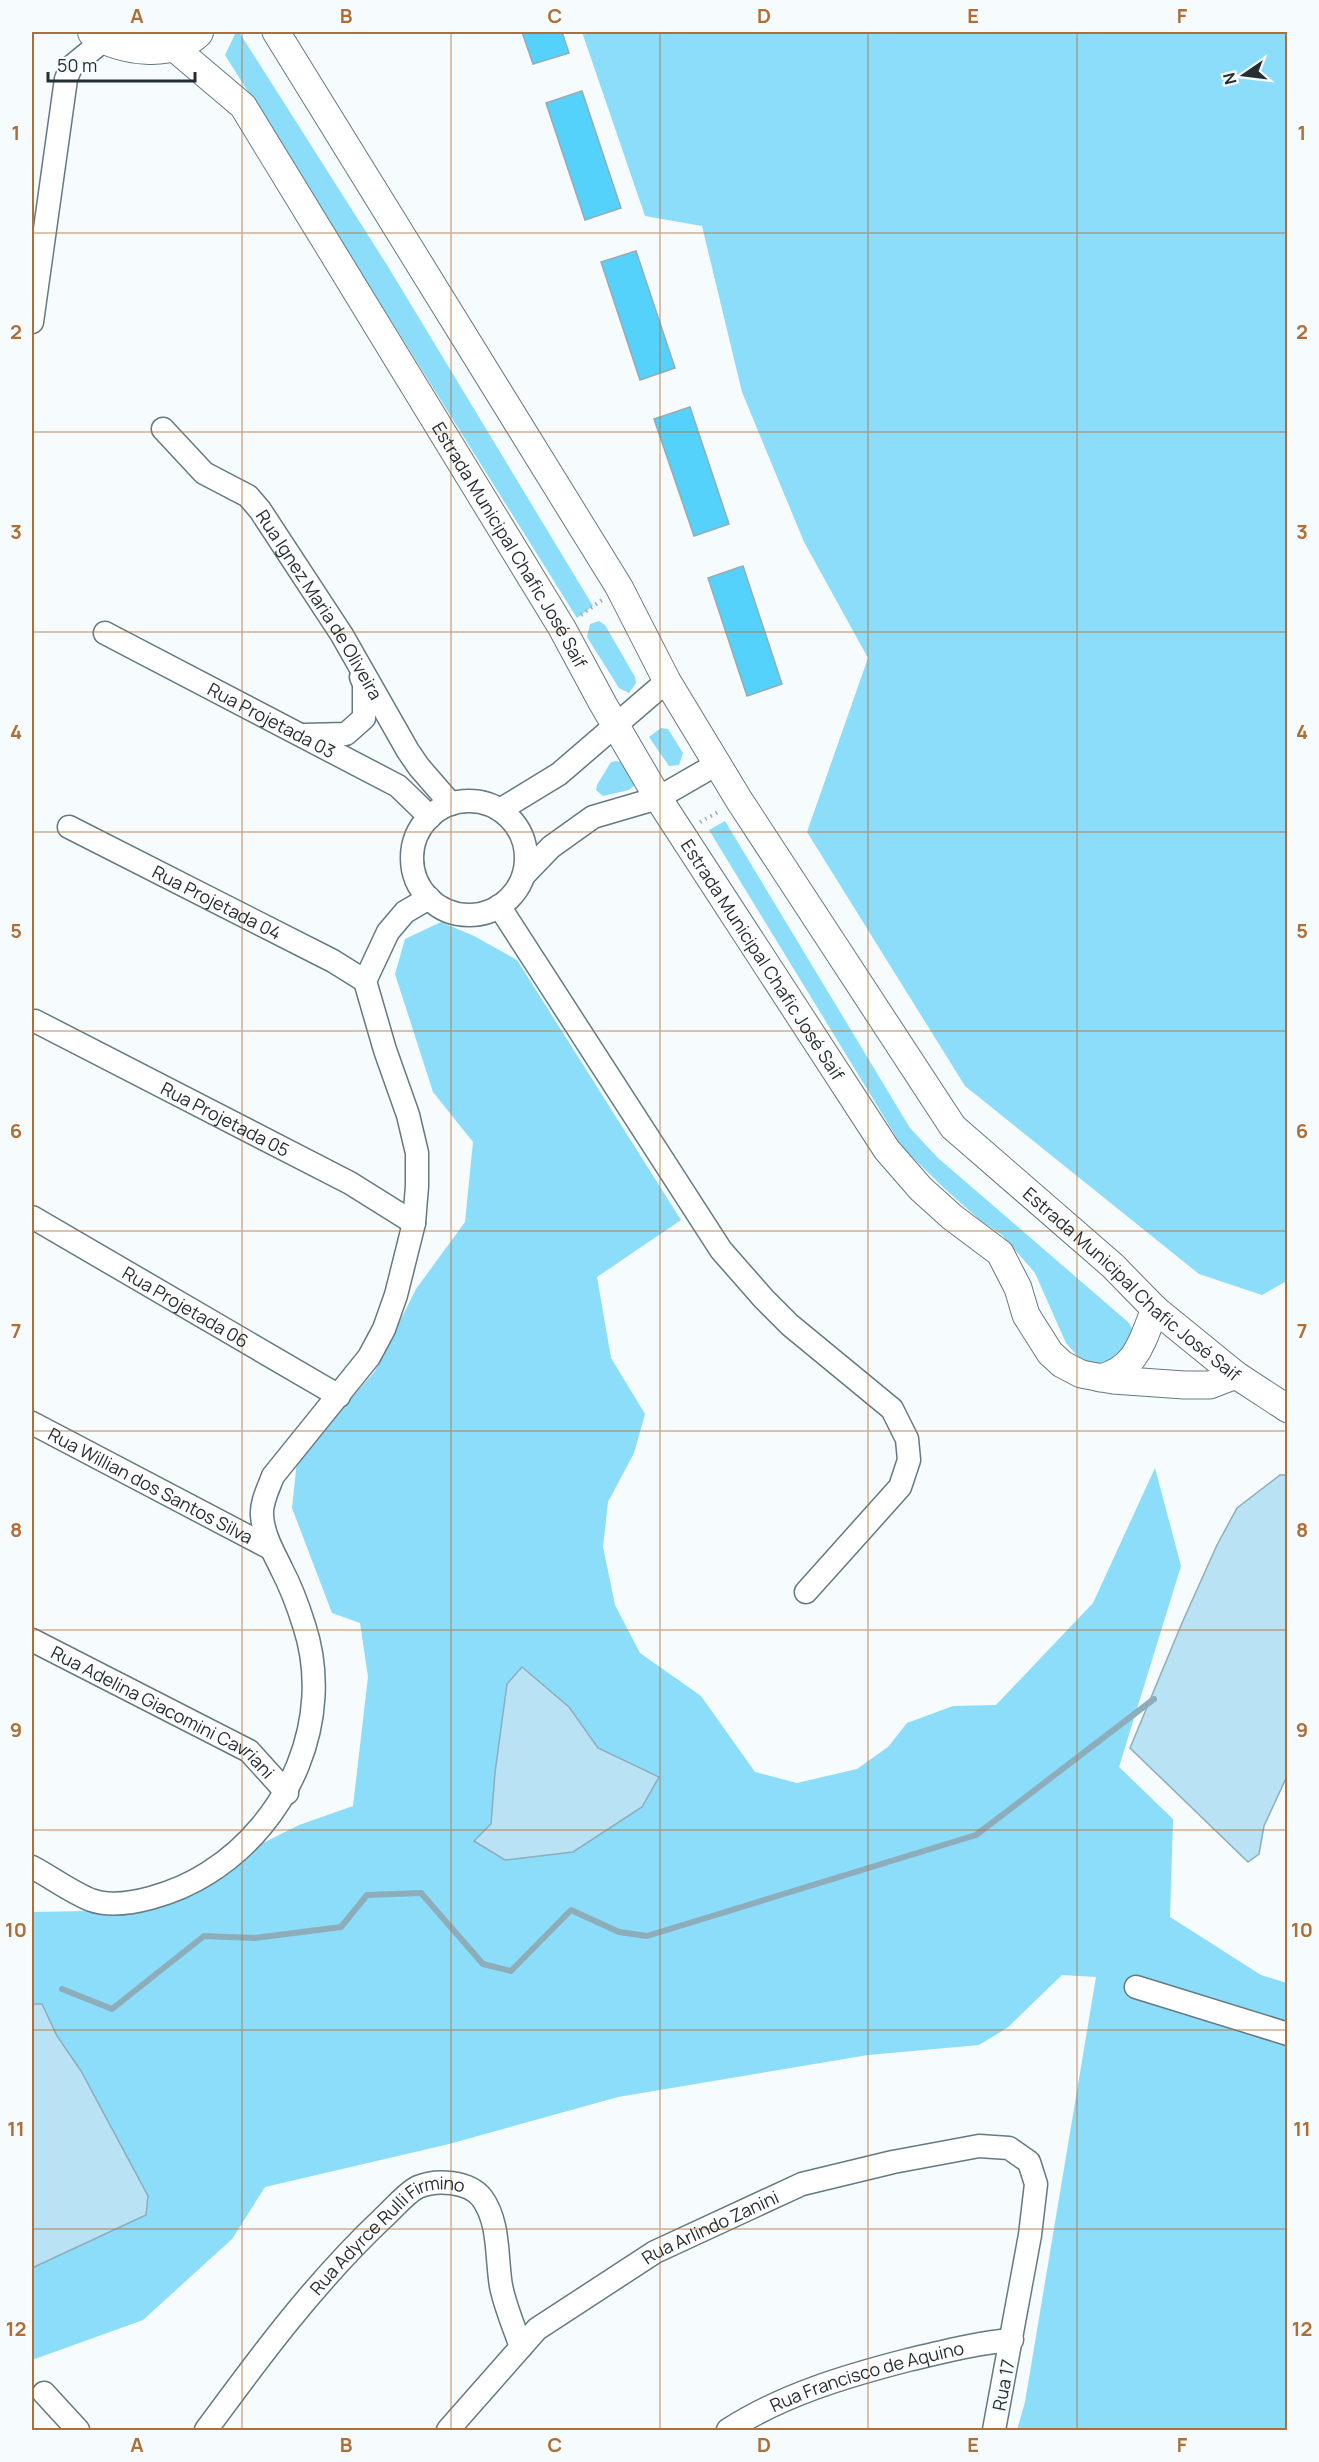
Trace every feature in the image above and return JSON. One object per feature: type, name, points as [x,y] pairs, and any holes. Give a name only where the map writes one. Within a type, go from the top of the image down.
[{"type":"main road","points":[[99,35],[129,46],[155,48],[184,38]]},
{"type":"street","name":"Estrada Municipal Chafic José Saif","points":[[184,38],[243,106],[562,628],[658,798],[887,1150],[921,1189],[952,1217],[1000,1253],[1018,1288],[1026,1315],[1050,1353],[1062,1364],[1082,1374],[1136,1382],[1210,1385],[1236,1374],[1155,1310],[1113,1266],[953,1127],[739,800],[667,681],[619,587],[276,32]]},
{"type":"street","points":[[32,322],[66,79],[71,67],[99,35]]},
{"type":"street","name":"Rua Ignez Maria de Oliveira","points":[[163,429],[204,473],[248,496],[260,510],[342,635],[408,751],[451,804]]},
{"type":"street","name":"Rua Projetada 03","points":[[105,633],[398,786],[430,817]]},
{"type":"street","points":[[302,736],[346,735],[364,718],[364,684],[342,635]]},
{"type":"street","points":[[500,810],[559,774],[667,681]]},
{"type":"street","points":[[524,875],[525,853],[520,831],[500,810],[476,801],[451,804],[430,817],[416,838],[413,864],[421,888],[429,898],[444,909],[463,914],[482,914],[499,906],[514,893],[524,875],[551,847],[593,817],[658,798],[717,764]]},
{"type":"street","name":"Rua Projetada 04","points":[[69,827],[333,961],[365,981]]},
{"type":"street","points":[[32,1867],[91,1900],[108,1904],[164,1893],[201,1878],[241,1850],[287,1793],[299,1764],[308,1732],[313,1701],[311,1652],[303,1621],[283,1571],[270,1548],[262,1514],[273,1476],[369,1357],[384,1329],[396,1295],[414,1224],[417,1153],[408,1115],[385,1050],[365,981],[388,932],[405,912],[429,898]]},
{"type":"street","points":[[499,906],[721,1250],[764,1299],[790,1324],[891,1409],[903,1429],[907,1439],[909,1460],[900,1487],[806,1592]]},
{"type":"street","name":"Rua Projetada 05","points":[[35,1021],[350,1183],[414,1224]]},
{"type":"street","name":"Rua Projetada 06","points":[[32,1217],[339,1396]]},
{"type":"street","points":[[1100,1378],[1122,1370],[1138,1352],[1155,1310]]},
{"type":"street","points":[[1236,1374],[1287,1409]]},
{"type":"street","name":"Rua Willian dos Santos Silva","points":[[32,1423],[270,1548]]},
{"type":"street","name":"Rua Adelina Giacomini Cavriani","points":[[32,1640],[249,1752],[287,1793]]},
{"type":"street","points":[[1136,1987],[1287,2034]]},
{"type":"street","name":"Rua Arlindo Zanini","points":[[448,2430],[537,2329],[655,2252],[802,2184],[893,2162],[979,2146],[1009,2148],[1029,2162]]},
{"type":"street","name":"Rua 17","points":[[994,2430],[1012,2340],[1036,2184],[1029,2162]]},
{"type":"street","name":"Rua Adyrce Rulli Firmino","points":[[206,2430],[275,2336],[355,2245],[417,2188],[438,2181],[466,2187],[480,2196],[488,2210],[495,2229],[502,2287],[520,2347]]},
{"type":"street","name":"Rua Francisco de Aquino","points":[[728,2430],[747,2418],[840,2378],[975,2343],[1012,2340]]},
{"type":"street","points":[[44,2393],[78,2430]]},
{"type":"path","points":[[562,628],[619,587]]},
{"type":"path","points":[[681,834],[739,800]]},
{"type":"shaded area","points":[[236,32],[239,32],[387,265],[593,606],[577,618],[225,55]]},
{"type":"shaded area","points":[[582,32],[1287,32],[1288,1280],[1262,1295],[1199,1274],[965,1086],[807,832],[868,658],[804,542],[742,392],[702,226],[645,216]]},
{"type":"shaded area","points":[[599,621],[605,625],[635,677],[636,683],[629,693],[619,688],[587,637],[590,624]]},
{"type":"shaded area","points":[[661,728],[668,729],[683,753],[679,765],[669,766],[649,737]]},
{"type":"shaded area","points":[[611,762],[625,763],[635,785],[629,790],[603,796],[596,790],[597,785]]},
{"type":"shaded area","points":[[725,821],[910,1128],[938,1158],[1128,1322],[1136,1334],[1105,1370],[1083,1362],[1066,1343],[1035,1273],[1002,1235],[981,1221],[903,1148],[709,830]]},
{"type":"shaded area","points":[[441,922],[474,936],[517,960],[681,1220],[597,1277],[611,1358],[645,1414],[634,1453],[608,1502],[603,1547],[615,1605],[640,1653],[701,1696],[755,1772],[797,1783],[857,1769],[888,1747],[907,1723],[953,1706],[996,1705],[1093,1603],[1155,1468],[1181,1566],[1119,1767],[1173,1819],[1170,1917],[1261,1975],[1287,1983],[1287,2430],[1017,2430],[1025,2402],[1096,1977],[1062,1975],[1007,2028],[979,2045],[868,2055],[618,2097],[449,2144],[265,2187],[232,2239],[143,2320],[32,2360],[32,2268],[146,2215],[147,2196],[81,2071],[57,2036],[42,2004],[32,2004],[32,1912],[89,1911],[257,1846],[299,1825],[353,1806],[368,1677],[360,1623],[332,1613],[292,1508],[297,1461],[375,1371],[416,1289],[465,1222],[473,1142],[433,1092],[395,974],[405,939]],"holes":[[[507,1684],[569,1707],[598,1748],[659,1777],[474,1841],[491,1824],[495,1773]]]},
{"type":"shaded area","points":[[1280,1475],[1288,1475],[1287,1776],[1264,1826],[1259,1854],[1248,1862],[1130,1748],[1182,1623],[1217,1545],[1237,1508]]},
{"type":"shaded area","points":[[522,1667],[569,1707],[598,1748],[659,1777],[642,1807],[573,1852],[505,1860],[474,1841],[491,1824],[495,1773],[507,1684]]},
{"type":"shaded area","points":[[32,2004],[42,2004],[57,2036],[81,2071],[148,2196],[146,2215],[32,2268]]},
{"type":"building","points":[[522,32],[562,32],[569,53],[533,64]]},
{"type":"building","points":[[582,91],[621,208],[585,220],[546,103]]},
{"type":"building","points":[[636,251],[675,368],[640,380],[601,262]]},
{"type":"building","points":[[690,407],[729,524],[694,536],[654,419]]},
{"type":"building","points":[[743,566],[782,684],[747,696],[708,578]]},
{"type":"waterway","points":[[62,1989],[112,2009],[204,1936],[255,1938],[341,1927],[367,1895],[421,1893],[483,1964],[511,1971],[571,1910],[619,1932],[647,1936],[976,1835],[1154,1699]]}]
